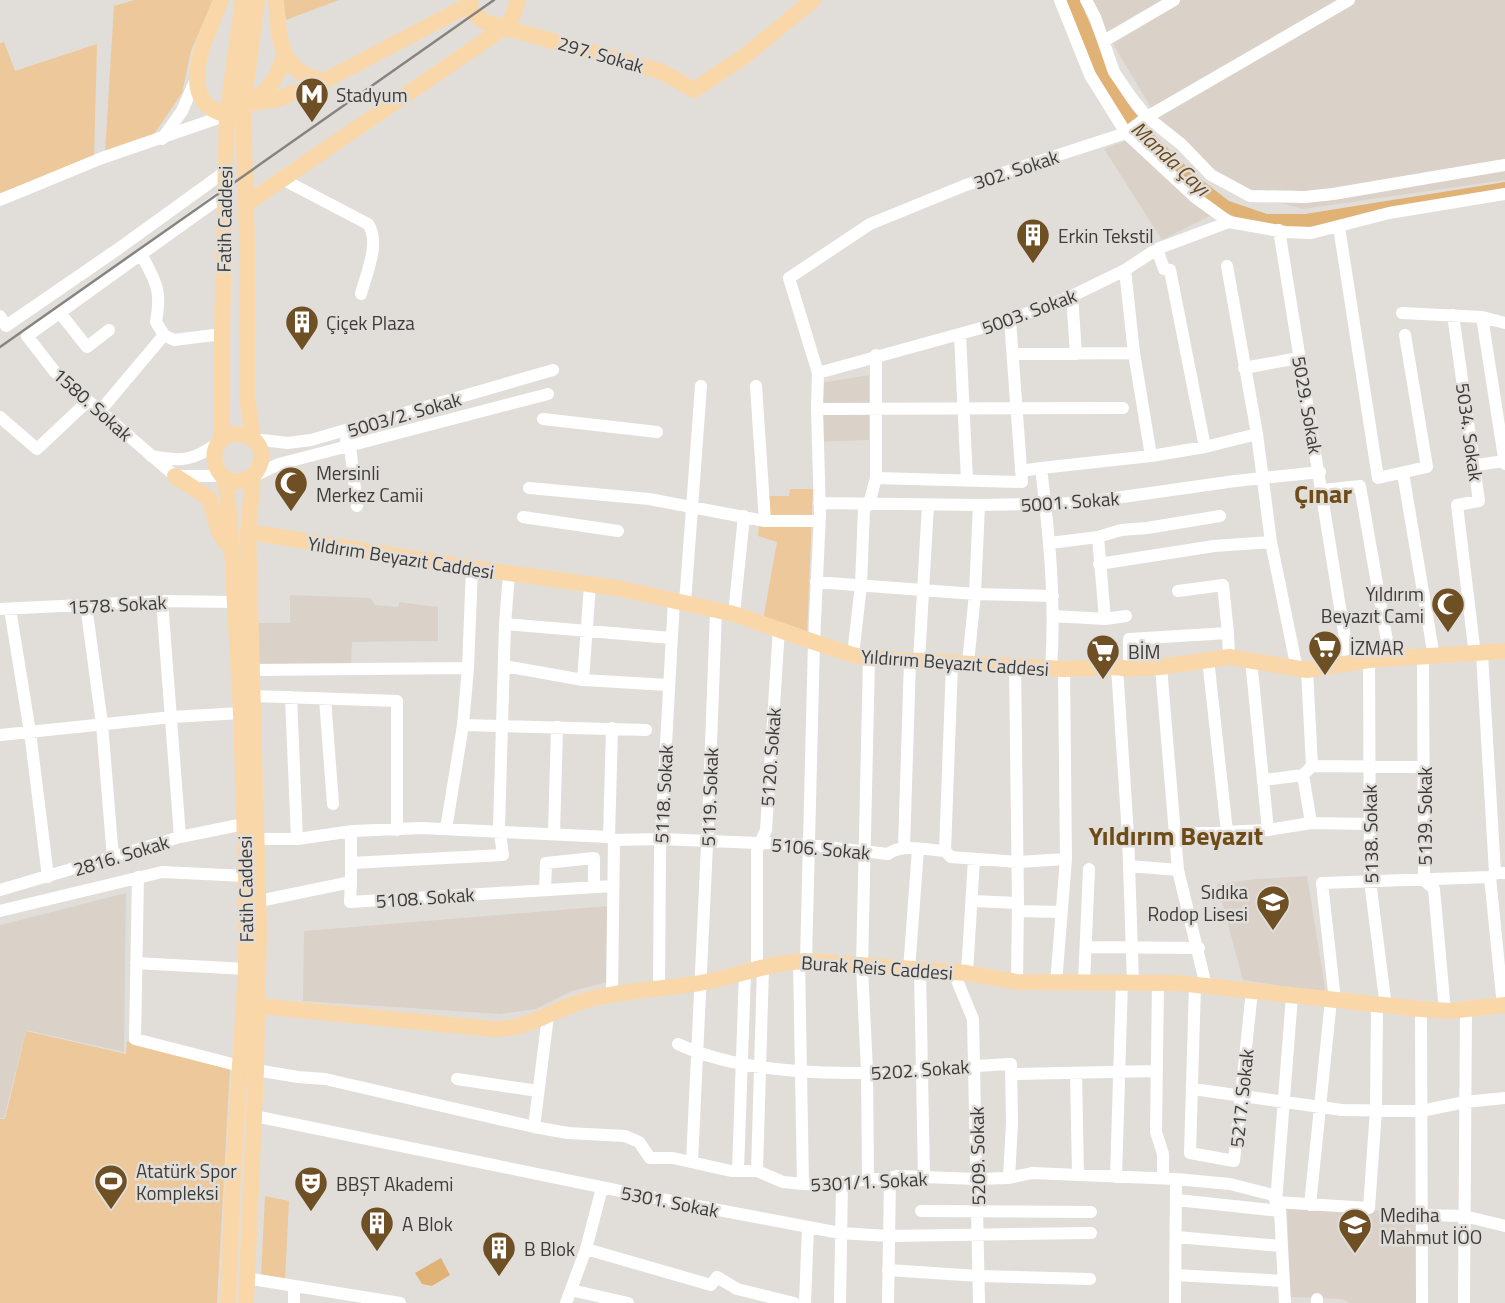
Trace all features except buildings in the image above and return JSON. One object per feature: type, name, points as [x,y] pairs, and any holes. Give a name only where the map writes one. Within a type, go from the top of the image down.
[{"type":"main road","points":[[221,0],[205,41],[196,79],[204,103],[215,112],[227,115],[247,106],[278,99]]},
{"type":"main road","name":"Fatih Caddesi","points":[[243,0],[251,11],[244,143],[247,396],[253,439]]},
{"type":"main road","points":[[276,0],[284,54],[301,73],[324,81]]},
{"type":"main road","points":[[246,204],[505,27],[513,16],[518,0]]},
{"type":"main road","name":"297. Sokak","points":[[468,4],[485,22],[662,72],[694,90],[745,56],[813,0]]},
{"type":"main road","points":[[244,143],[249,125],[266,105],[324,81],[468,4]]},
{"type":"main road","points":[[205,41],[224,23],[251,11],[269,22],[279,33]]},
{"type":"main road","name":"Fatih Caddesi","points":[[222,439],[227,115],[251,11]]},
{"type":"main road","points":[[247,106],[267,91],[281,67],[284,54]]},
{"type":"main road","points":[[238,434],[253,439],[258,444],[262,457],[258,470],[253,476],[238,481],[223,476],[215,465],[214,458],[222,439],[238,434]]},
{"type":"main road","points":[[175,476],[209,498],[219,532],[232,550]]},
{"type":"main road","name":"Fatih Caddesi","points":[[223,476],[227,491],[232,550],[244,824],[251,874]]},
{"type":"main road","name":"Fatih Caddesi","points":[[228,1303],[251,874],[257,839],[248,532],[253,476]]},
{"type":"main road","name":"Yıldırım Beyazıt Caddesi","points":[[248,532],[679,601],[734,614],[861,656],[1058,668],[1161,667],[1228,657],[1302,669],[1390,658],[1428,658],[1505,651]]},
{"type":"main road","points":[[246,1303],[258,1006],[259,901],[251,874]]},
{"type":"main road","name":"Burak Reis Caddesi","points":[[258,1006],[511,1030],[580,1002],[612,994],[700,983],[802,961],[967,973],[1017,982],[1158,982],[1421,1010],[1446,1011],[1504,1006]]},
{"type":"main road","points":[[246,969],[248,996],[258,1006]]},
{"type":"street","points":[[1060,0],[1090,75],[1126,133],[1196,198],[1229,222],[1311,233],[1389,212],[1505,194]]},
{"type":"street","points":[[1086,0],[1115,72],[1147,117],[1181,144],[1212,175],[1250,196],[1305,197],[1505,165]]},
{"type":"street","points":[[1104,41],[1174,0]]},
{"type":"street","points":[[1147,117],[1349,0]]},
{"type":"street","points":[[161,139],[181,111],[196,79]]},
{"type":"street","points":[[0,200],[102,158],[227,115]]},
{"type":"street","name":"302. Sokak","points":[[818,373],[789,278],[870,224],[966,186],[1126,133],[1147,117]]},
{"type":"street","points":[[0,316],[6,326],[226,171]]},
{"type":"street","points":[[282,179],[368,225],[372,230],[374,240],[362,294]]},
{"type":"street","name":"1580. Sokak","points":[[175,476],[55,372],[27,336],[225,194]]},
{"type":"street","name":"5003. Sokak","points":[[818,373],[1010,320],[1072,296],[1125,270],[1157,249],[1229,222]]},
{"type":"street","points":[[1339,227],[1378,478],[1427,467],[1405,335]]},
{"type":"street","name":"5029. Sokak","points":[[1279,230],[1349,663]]},
{"type":"street","points":[[1157,249],[1164,269],[1170,270],[1205,447]]},
{"type":"street","points":[[141,254],[155,281],[160,300],[156,321],[164,335],[174,340],[222,334]]},
{"type":"street","points":[[1227,267],[1257,434],[1271,542],[1302,669],[1311,823]]},
{"type":"street","points":[[1125,270],[1134,353],[1151,456]]},
{"type":"street","points":[[1072,296],[1076,354]]},
{"type":"street","points":[[61,313],[87,347],[109,330]]},
{"type":"street","points":[[1402,313],[1482,317],[1505,323]]},
{"type":"street","name":"5034. Sokak","points":[[1453,316],[1479,501],[1457,505],[1478,654]]},
{"type":"street","points":[[1476,465],[1505,462],[1482,317]]},
{"type":"street","points":[[876,478],[1022,482],[1010,320]]},
{"type":"street","points":[[100,411],[164,335]]},
{"type":"street","points":[[960,335],[967,480]]},
{"type":"street","points":[[1013,354],[1134,353]]},
{"type":"street","points":[[868,1179],[862,967],[866,852],[861,585],[864,509],[869,504],[876,478],[876,355]]},
{"type":"street","points":[[1244,368],[1299,358]]},
{"type":"street","name":"5003/2. Sokak","points":[[253,439],[288,443],[338,433],[553,370]]},
{"type":"street","points":[[803,1184],[800,1072],[802,961],[809,845],[819,521],[818,373]]},
{"type":"street","name":"5118. Sokak","points":[[659,989],[661,839],[671,638],[679,601],[691,507],[701,386]]},
{"type":"street","points":[[756,386],[765,521]]},
{"type":"street","name":"5003/2. Sokak","points":[[253,476],[279,464],[548,394]]},
{"type":"street","points":[[0,416],[37,449],[88,401]]},
{"type":"street","points":[[817,409],[1123,408]]},
{"type":"street","points":[[543,419],[657,432]]},
{"type":"street","points":[[338,433],[351,446],[357,506]]},
{"type":"street","points":[[1021,471],[1151,456],[1205,447],[1257,434]]},
{"type":"street","points":[[149,455],[185,459],[209,449],[222,439]]},
{"type":"street","points":[[1041,468],[1055,616],[1066,859],[1056,983]]},
{"type":"street","name":"5001. Sokak","points":[[819,503],[1080,503],[1320,472]]},
{"type":"street","name":"5139. Sokak","points":[[1403,474],[1428,658],[1424,880],[1434,889],[1446,1011]]},
{"type":"street","points":[[175,476],[223,476]]},
{"type":"street","points":[[1323,490],[1360,486],[1390,658]]},
{"type":"street","points":[[529,488],[649,499],[765,521],[819,521]]},
{"type":"street","points":[[904,848],[914,661],[923,589],[928,505]]},
{"type":"street","points":[[945,851],[960,663],[975,594],[979,505]]},
{"type":"street","points":[[734,614],[744,516]]},
{"type":"street","points":[[1050,543],[1220,516]]},
{"type":"street","points":[[523,517],[618,531]]},
{"type":"street","points":[[1098,537],[1105,619]]},
{"type":"street","points":[[1100,564],[1214,546],[1271,542]]},
{"type":"street","points":[[446,829],[463,725],[472,569]]},
{"type":"street","points":[[351,863],[503,855],[499,827],[509,574]]},
{"type":"street","points":[[816,582],[975,594],[1053,596]]},
{"type":"street","points":[[583,680],[590,585]]},
{"type":"street","points":[[1178,591],[1223,585],[1228,657]]},
{"type":"street","points":[[162,601],[180,837]]},
{"type":"street","name":"1578. Sokak","points":[[5,609],[162,601],[234,602]]},
{"type":"street","points":[[86,605],[102,724],[113,858]]},
{"type":"street","points":[[5,609],[30,732],[48,877]]},
{"type":"street","name":"5119. Sokak","points":[[692,1162],[716,611]]},
{"type":"street","points":[[1055,616],[1105,619],[1126,616]]},
{"type":"street","points":[[505,624],[671,638]]},
{"type":"street","name":"5120. Sokak","points":[[755,970],[757,850],[766,830],[779,628]]},
{"type":"street","points":[[1116,1177],[1120,1072],[1132,948],[1123,668],[1129,639],[1228,634]]},
{"type":"street","points":[[1478,654],[1497,875],[1504,1006]]},
{"type":"street","points":[[1208,659],[1227,832]]},
{"type":"street","points":[[1251,660],[1268,830]]},
{"type":"street","name":"5138. Sokak","points":[[1369,660],[1370,881],[1381,1007],[1369,1208]]},
{"type":"street","points":[[1014,665],[1018,862],[1017,982]]},
{"type":"street","points":[[504,666],[583,680],[668,685]]},
{"type":"street","name":"5217. Sokak","points":[[1161,667],[1178,870],[1199,948],[1201,986],[1190,1153],[1234,1161],[1252,991]]},
{"type":"street","points":[[252,670],[468,668]]},
{"type":"street","points":[[252,696],[397,701],[397,830]]},
{"type":"street","points":[[291,697],[297,839]]},
{"type":"street","points":[[325,699],[333,804]]},
{"type":"street","points":[[0,735],[172,717],[241,713]]},
{"type":"street","points":[[463,725],[646,730]]},
{"type":"street","points":[[554,834],[557,727]]},
{"type":"street","points":[[612,729],[612,994]]},
{"type":"street","points":[[1264,780],[1308,770],[1424,767]]},
{"type":"street","points":[[1176,834],[1268,830],[1311,823],[1370,824]]},
{"type":"street","name":"2816. Sokak","points":[[0,890],[180,837],[244,824]]},
{"type":"street","name":"5106. Sokak","points":[[257,839],[297,839],[351,832],[446,829],[809,845],[888,854],[895,848],[904,848],[945,851],[951,857],[1018,862],[1066,859]]},
{"type":"street","points":[[351,832],[351,882]]},
{"type":"street","points":[[918,849],[915,969],[924,1176]]},
{"type":"street","points":[[545,890],[546,863],[594,858],[594,887]]},
{"type":"street","points":[[967,973],[974,859]]},
{"type":"street","points":[[1129,866],[1178,870]]},
{"type":"street","points":[[1084,983],[1088,869]]},
{"type":"street","points":[[0,911],[162,872],[251,874]]},
{"type":"street","points":[[1310,1205],[1333,1000],[1322,883],[1497,875]]},
{"type":"street","points":[[138,877],[135,1039],[240,1066]]},
{"type":"street","name":"5108. Sokak","points":[[259,901],[351,882],[350,902],[613,886]]},
{"type":"street","points":[[972,901],[1061,912]]},
{"type":"street","points":[[1086,947],[1199,948]]},
{"type":"street","points":[[136,963],[246,969]]},
{"type":"street","points":[[738,1170],[740,1062],[755,970]]},
{"type":"street","points":[[755,970],[760,1067],[757,1171]]},
{"type":"street","name":"5209. Sokak","points":[[950,972],[956,978],[973,1018],[979,1303]]},
{"type":"street","points":[[1158,982],[1156,1132],[1177,1200],[1175,1303]]},
{"type":"street","points":[[1285,1303],[1278,1206],[1292,996]]},
{"type":"street","points":[[1464,1303],[1466,1009]]},
{"type":"street","points":[[1421,1010],[1422,1303]]},
{"type":"street","points":[[534,1127],[548,1016]]},
{"type":"street","name":"5202. Sokak","points":[[678,1044],[698,1053],[760,1067],[800,1072],[921,1071],[975,1065],[1012,1065],[1012,1074],[1157,1071]]},
{"type":"street","name":"5301/1. Sokak","points":[[256,1070],[325,1079],[534,1127],[568,1133],[625,1136],[639,1142],[650,1158],[673,1158],[731,1171],[757,1171],[783,1182],[832,1185],[897,1176],[977,1179],[1009,1178],[1032,1173],[1170,1179],[1230,1184],[1255,1190],[1273,1195],[1278,1206],[1369,1208]]},
{"type":"street","points":[[1076,1073],[1078,1175]]},
{"type":"street","points":[[1009,1178],[1012,1074]]},
{"type":"street","points":[[457,1079],[538,1091]]},
{"type":"street","points":[[1193,1089],[1342,1110],[1421,1111],[1465,1102],[1505,1098]]},
{"type":"street","name":"5301. Sokak","points":[[254,1116],[602,1188],[839,1233],[889,1236],[1091,1233]]},
{"type":"street","points":[[888,1303],[890,1178]]},
{"type":"street","points":[[840,1303],[839,1233],[842,1182]]},
{"type":"street","points":[[566,1303],[586,1249],[602,1188]]},
{"type":"street","points":[[1177,1200],[1278,1206]]},
{"type":"street","points":[[921,1211],[1091,1212]]},
{"type":"street","points":[[1421,1215],[1464,1216],[1505,1226]]},
{"type":"street","points":[[805,1303],[808,1227]]},
{"type":"street","points":[[1176,1237],[1281,1246]]},
{"type":"street","points":[[586,1249],[711,1285],[718,1277],[737,1289],[794,1303]]},
{"type":"street","points":[[888,1270],[1090,1279]]},
{"type":"street","points":[[1176,1275],[1284,1281]]},
{"type":"street","points":[[246,1278],[400,1303]]},
{"type":"street","points":[[294,1303],[295,1286]]},
{"type":"street","points":[[571,1290],[628,1303]]},
{"type":"shaded area","points":[[134,0],[213,0],[191,51],[182,93],[154,134],[105,153],[114,6]]},
{"type":"shaded area","points":[[283,0],[339,0],[286,20]]},
{"type":"shaded area","points":[[1092,0],[1505,0],[1505,180],[1303,209],[1229,189],[1159,121],[1107,34]]},
{"type":"shaded area","points":[[4,42],[15,71],[97,44],[94,157],[0,193],[0,43]]},
{"type":"shaded area","points":[[1129,139],[1212,215],[1162,240],[1104,149]]},
{"type":"shaded area","points":[[869,375],[869,440],[818,442],[820,383]]},
{"type":"shaded area","points":[[790,489],[813,489],[807,635],[763,620],[777,542],[758,536],[759,523],[767,496],[789,496]]},
{"type":"shaded area","points":[[290,595],[371,598],[375,605],[398,607],[399,602],[438,607],[438,641],[352,642],[351,668],[255,668],[254,623],[290,623]]},
{"type":"shaded area","name":"Sıdıka Rodop Lisesi","points":[[1307,876],[1326,993],[1243,980],[1217,884]]},
{"type":"shaded area","points":[[126,893],[124,1052],[26,1030],[4,1118],[0,1118],[0,925]]},
{"type":"shaded area","points":[[608,906],[608,982],[572,991],[536,1009],[500,1014],[303,1001],[304,931]]},
{"type":"shaded area","name":"Atatürk Spor Kompleksi","points":[[26,1031],[126,1054],[127,1041],[230,1068],[217,1303],[0,1303],[0,1119],[5,1119]]},
{"type":"shaded area","points":[[265,1196],[289,1201],[285,1281],[261,1277]]},
{"type":"shaded area","name":"Mediha Mahmut İÖO","points":[[1287,1205],[1422,1213],[1421,1303],[1350,1303],[1342,1299],[1290,1297]]},
{"type":"water","name":"Manda Çayı","points":[[1061,0],[1080,0],[1113,78],[1131,108],[1150,131],[1194,174],[1229,201],[1267,214],[1305,214],[1505,182],[1505,194],[1292,230],[1249,223],[1215,208],[1125,125],[1094,77]]},
{"type":"water","points":[[441,1258],[450,1275],[432,1286],[422,1284],[415,1273]]},
{"type":"railway","points":[[0,347],[494,0]]},
{"type":"place","name":"Stadyum","points":[[312,124]]},
{"type":"place","name":"Erkin Tekstil","points":[[1033,265]]},
{"type":"place","name":"Çiçek Plaza","points":[[302,352]]},
{"type":"place","name":"Mersinli Merkez Camii","points":[[291,513]]},
{"type":"place","name":"Yıldırım Beyazıt Cami","points":[[1448,634]]},
{"type":"place","name":"İZMAR","points":[[1325,677]]},
{"type":"place","name":"BİM","points":[[1103,681]]},
{"type":"place","name":"Sıdıka Rodop Lisesi","points":[[1273,932]]},
{"type":"place","name":"Atatürk Spor Kompleksi","points":[[111,1211]]},
{"type":"place","name":"BBŞT Akademi","points":[[311,1213]]},
{"type":"place","name":"A Blok","points":[[377,1253]]},
{"type":"place","name":"Mediha Mahmut İÖO","points":[[1355,1255]]},
{"type":"place","name":"B Blok","points":[[499,1278]]},
{"type":"district","name":"Çınar","points":[[1323,493]]},
{"type":"district","name":"Yıldırım Beyazıt","points":[[1176,835]]}]
